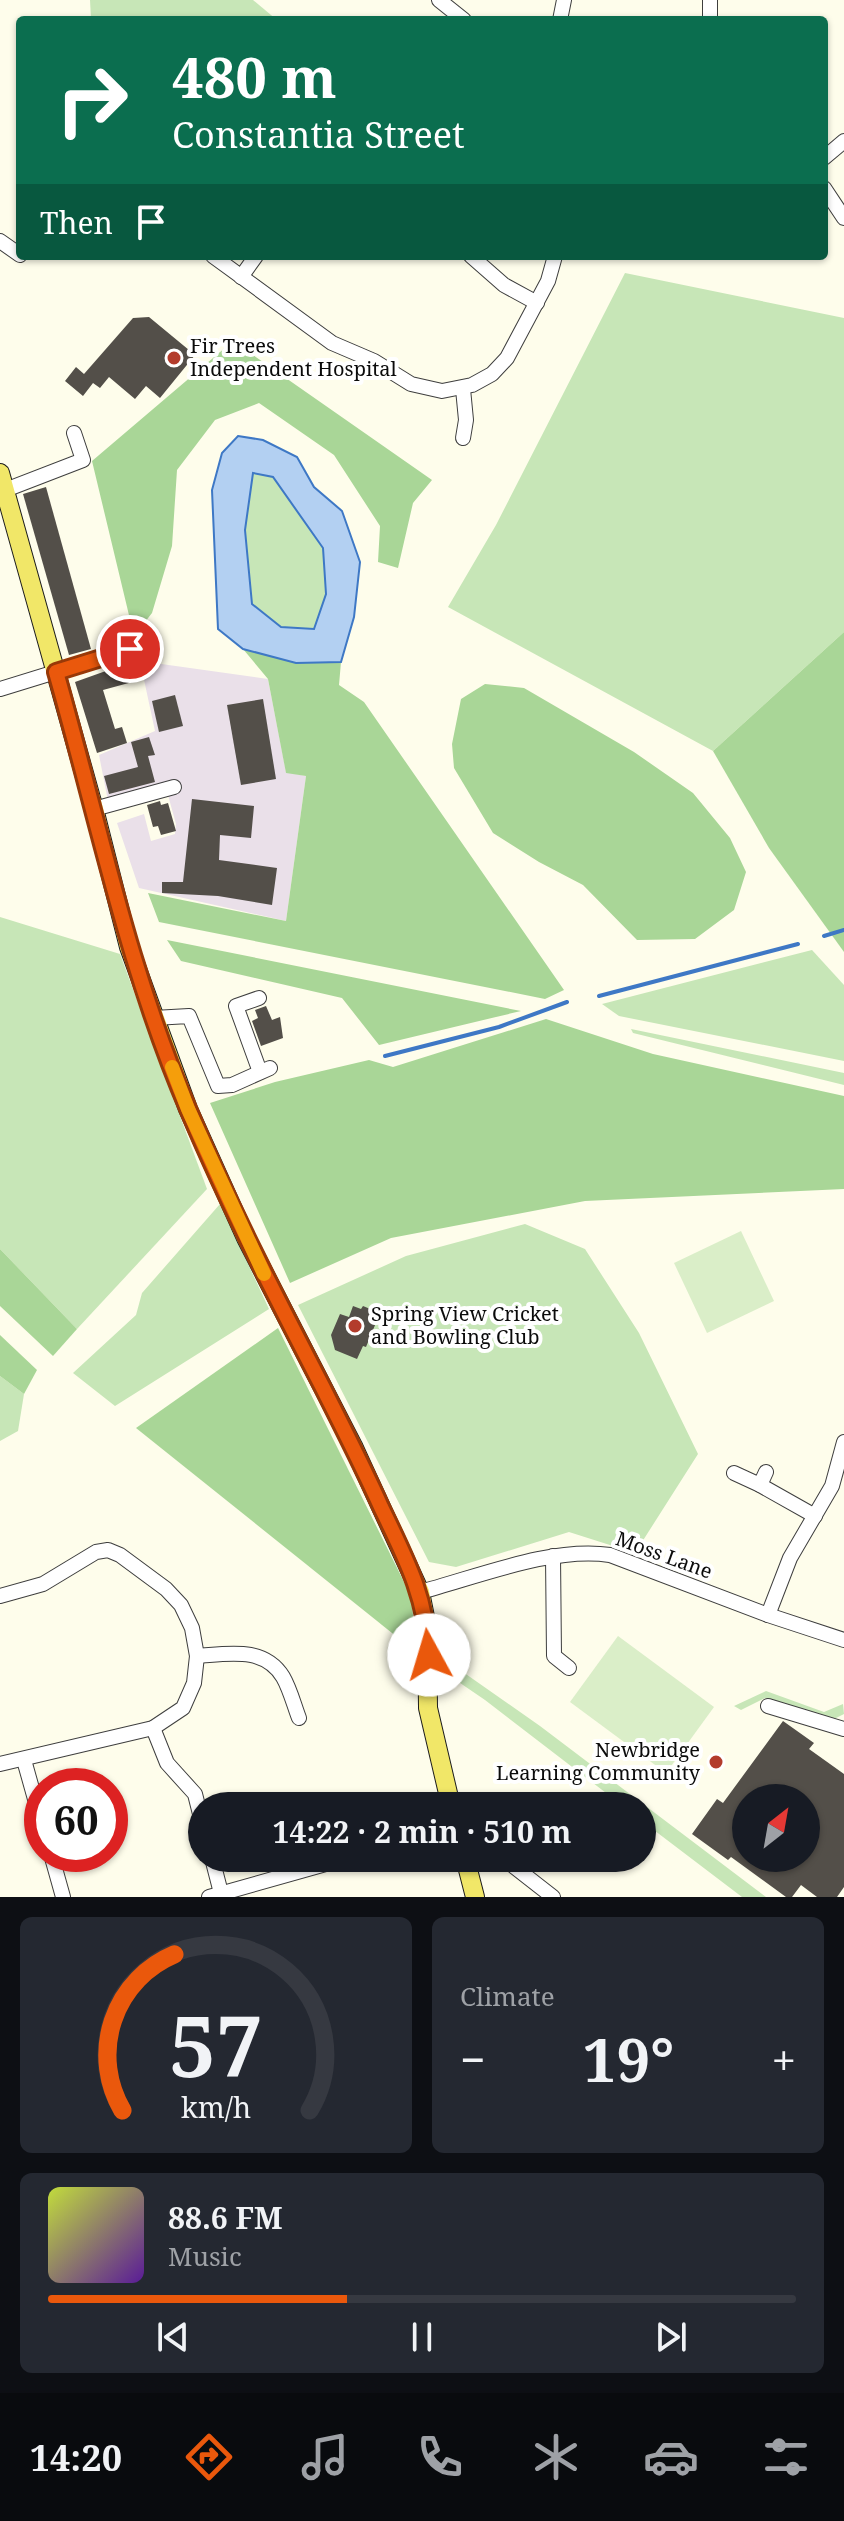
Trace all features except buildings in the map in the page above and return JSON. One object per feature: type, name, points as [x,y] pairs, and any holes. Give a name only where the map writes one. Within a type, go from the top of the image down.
[{"type":"main road","points":[[2,485],[94,809],[129,947],[188,1109],[277,1299],[353,1446],[420,1592],[427,1627],[428,1708],[448,1792]]},
{"type":"main road","points":[[469,1872],[475,1897]]},
{"type":"street","points":[[439,0],[459,16]]},
{"type":"street","points":[[828,155],[844,141]]},
{"type":"street","points":[[828,195],[844,218]]},
{"type":"street","points":[[218,260],[325,339],[374,361],[401,379],[431,390],[463,389],[492,374],[507,358],[537,303],[554,260]]},
{"type":"street","points":[[241,277],[253,260]]},
{"type":"street","points":[[476,260],[504,285],[537,303]]},
{"type":"street","points":[[463,389],[466,420],[463,438]]},
{"type":"street","points":[[2,485],[83,460],[74,433]]},
{"type":"street","points":[[0,689],[130,649]]},
{"type":"street","points":[[94,809],[174,787]]},
{"type":"street","points":[[154,1018],[189,1016],[218,1086],[232,1085],[265,1070],[236,1006],[259,998]]},
{"type":"street","points":[[768,1615],[790,1558],[832,1486],[844,1442]]},
{"type":"street","points":[[734,1473],[763,1479],[815,1516]]},
{"type":"street","points":[[0,1596],[43,1584],[96,1552],[108,1550],[120,1555],[166,1589],[181,1605],[192,1628],[197,1656],[194,1683],[183,1708],[153,1728],[0,1764]]},
{"type":"street","name":"Moss Lane","points":[[420,1592],[553,1556],[591,1552],[610,1555],[768,1615],[844,1640]]},
{"type":"street","points":[[553,1556],[554,1656],[569,1668]]},
{"type":"street","points":[[197,1656],[246,1652],[270,1663],[283,1677],[299,1718]]},
{"type":"street","points":[[768,1706],[844,1729]]},
{"type":"street","points":[[153,1728],[167,1763],[193,1792]]},
{"type":"street","points":[[24,1760],[26,1768]]},
{"type":"street","points":[[56,1872],[63,1897]]},
{"type":"street","points":[[213,1872],[215,1895],[297,1872]]},
{"type":"street","points":[[521,1872],[553,1897]]},
{"type":"shaded area","points":[[140,661],[268,679],[286,772],[306,776],[286,921],[139,888],[117,823],[144,814],[151,841],[175,834],[176,824],[166,788],[108,801],[99,755],[155,731]]},
{"type":"green space","points":[[90,0],[253,0],[272,16],[91,16]]},
{"type":"green space","points":[[625,273],[844,318],[844,632],[713,751],[448,607],[496,525]]},
{"type":"green space","points":[[233,341],[432,480],[413,503],[398,568],[378,562],[380,526],[334,455],[259,403],[215,420],[177,470],[172,546],[152,613],[134,636],[92,461]]},
{"type":"green space","points":[[253,473],[273,477],[323,548],[326,594],[314,629],[281,627],[252,604],[245,530]]},
{"type":"green space","points":[[844,632],[844,952],[769,848],[713,751]]},
{"type":"green space","points":[[243,649],[296,663],[341,662],[339,685],[364,702],[564,990],[545,999],[159,922],[148,893],[286,921],[306,776],[286,773],[268,679]]},
{"type":"green space","points":[[485,684],[524,688],[634,752],[693,793],[730,838],[746,872],[734,910],[695,939],[637,940],[583,885],[493,833],[454,768],[452,744],[461,699]]},
{"type":"green space","points":[[0,917],[120,954],[207,1189],[77,1329],[0,1249]]},
{"type":"green space","points":[[167,940],[521,1011],[379,1045],[342,998],[181,961]]},
{"type":"green space","points":[[812,950],[844,985],[844,1061],[619,1016],[602,1004]]},
{"type":"green space","points":[[546,1019],[653,1054],[844,1096],[844,1189],[585,1201],[391,1238],[290,1283],[210,1103],[275,1082],[369,1060],[393,1067]]},
{"type":"green space","points":[[631,1029],[844,1073],[844,1085],[633,1033]]},
{"type":"green space","points":[[220,1204],[269,1309],[115,1406],[73,1373],[136,1315],[142,1293]]},
{"type":"green space","points":[[525,1224],[585,1249],[639,1333],[698,1454],[635,1553],[569,1532],[456,1567],[429,1562],[298,1305],[406,1256]]},
{"type":"green space","points":[[741,1231],[774,1301],[707,1333],[674,1263]]},
{"type":"green space","points":[[0,1249],[77,1329],[53,1356],[0,1306]]},
{"type":"green space","points":[[278,1328],[411,1596],[417,1653],[136,1428]]},
{"type":"green space","points":[[0,1335],[37,1370],[24,1394],[0,1376]]},
{"type":"green space","points":[[0,1376],[24,1394],[18,1431],[0,1441]]},
{"type":"green space","points":[[618,1636],[714,1707],[666,1773],[570,1702]]},
{"type":"green space","points":[[443,1658],[627,1792],[605,1792],[444,1672]]},
{"type":"green space","points":[[766,1691],[824,1712],[843,1704],[844,1714],[830,1721],[765,1698],[741,1710],[734,1706]]},
{"type":"green space","points":[[656,1814],[766,1897],[742,1897],[656,1832]]},
{"type":"water","points":[[238,436],[263,440],[297,457],[314,487],[342,511],[360,562],[354,617],[341,662],[296,663],[243,649],[218,629],[212,490],[222,453]],"holes":[[[253,473],[273,477],[323,548],[326,594],[314,629],[281,627],[252,604],[245,530]]]},
{"type":"waterway","points":[[824,936],[844,930]]},
{"type":"waterway","points":[[599,996],[798,944]]},
{"type":"waterway","points":[[385,1056],[499,1027],[567,1002]]},
{"type":"slow traffic","points":[[172,1067],[188,1109],[264,1274]]},
{"type":"place","name":"Fir Trees Independent Hospital","points":[[174,358]]},
{"type":"place","name":"Spring View Cricket and Bowling Club","points":[[355,1326]]},
{"type":"place","name":"Newbridge Learning Community","points":[[716,1762]]},
{"type":"route","points":[[130,649],[56,672],[129,947],[188,1109],[246,1238],[353,1446],[408,1563],[420,1592],[429,1655]]}]
